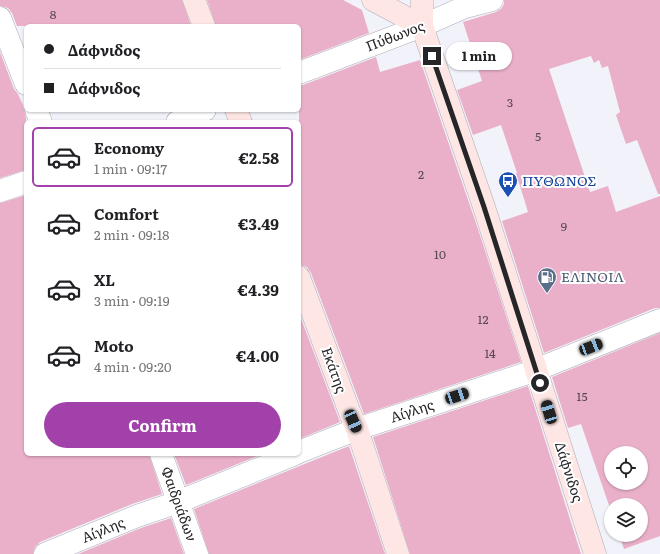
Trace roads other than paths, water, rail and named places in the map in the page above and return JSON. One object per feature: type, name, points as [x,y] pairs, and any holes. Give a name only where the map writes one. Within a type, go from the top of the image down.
[{"type":"street","points":[[194,0],[203,24]]},
{"type":"street","points":[[374,0],[422,26]]},
{"type":"street","name":"Δάφνιδος","points":[[422,0],[422,26],[484,207],[595,554]]},
{"type":"street","name":"Πύθωνος","points":[[301,72],[422,26],[465,7],[492,0]]},
{"type":"street","points":[[0,18],[24,79]]},
{"type":"street","points":[[182,120],[200,112]]},
{"type":"street","points":[[0,191],[24,183]]},
{"type":"street","name":"Εκάτης","points":[[301,283],[357,428],[398,554]]},
{"type":"street","name":"Αίγλης","points":[[301,451],[357,428],[528,373],[660,320]]},
{"type":"street","name":"Φαιδριάδων","points":[[162,456],[197,554]]},
{"type":"street","name":"Αίγλης","points":[[45,554],[290,456]]},
{"type":"place","name":"ΠΥΘΩΝΟΣ","points":[[508,198]]},
{"type":"place","name":"ΕΛΙΝΟΙΛ","points":[[547,294]]}]
